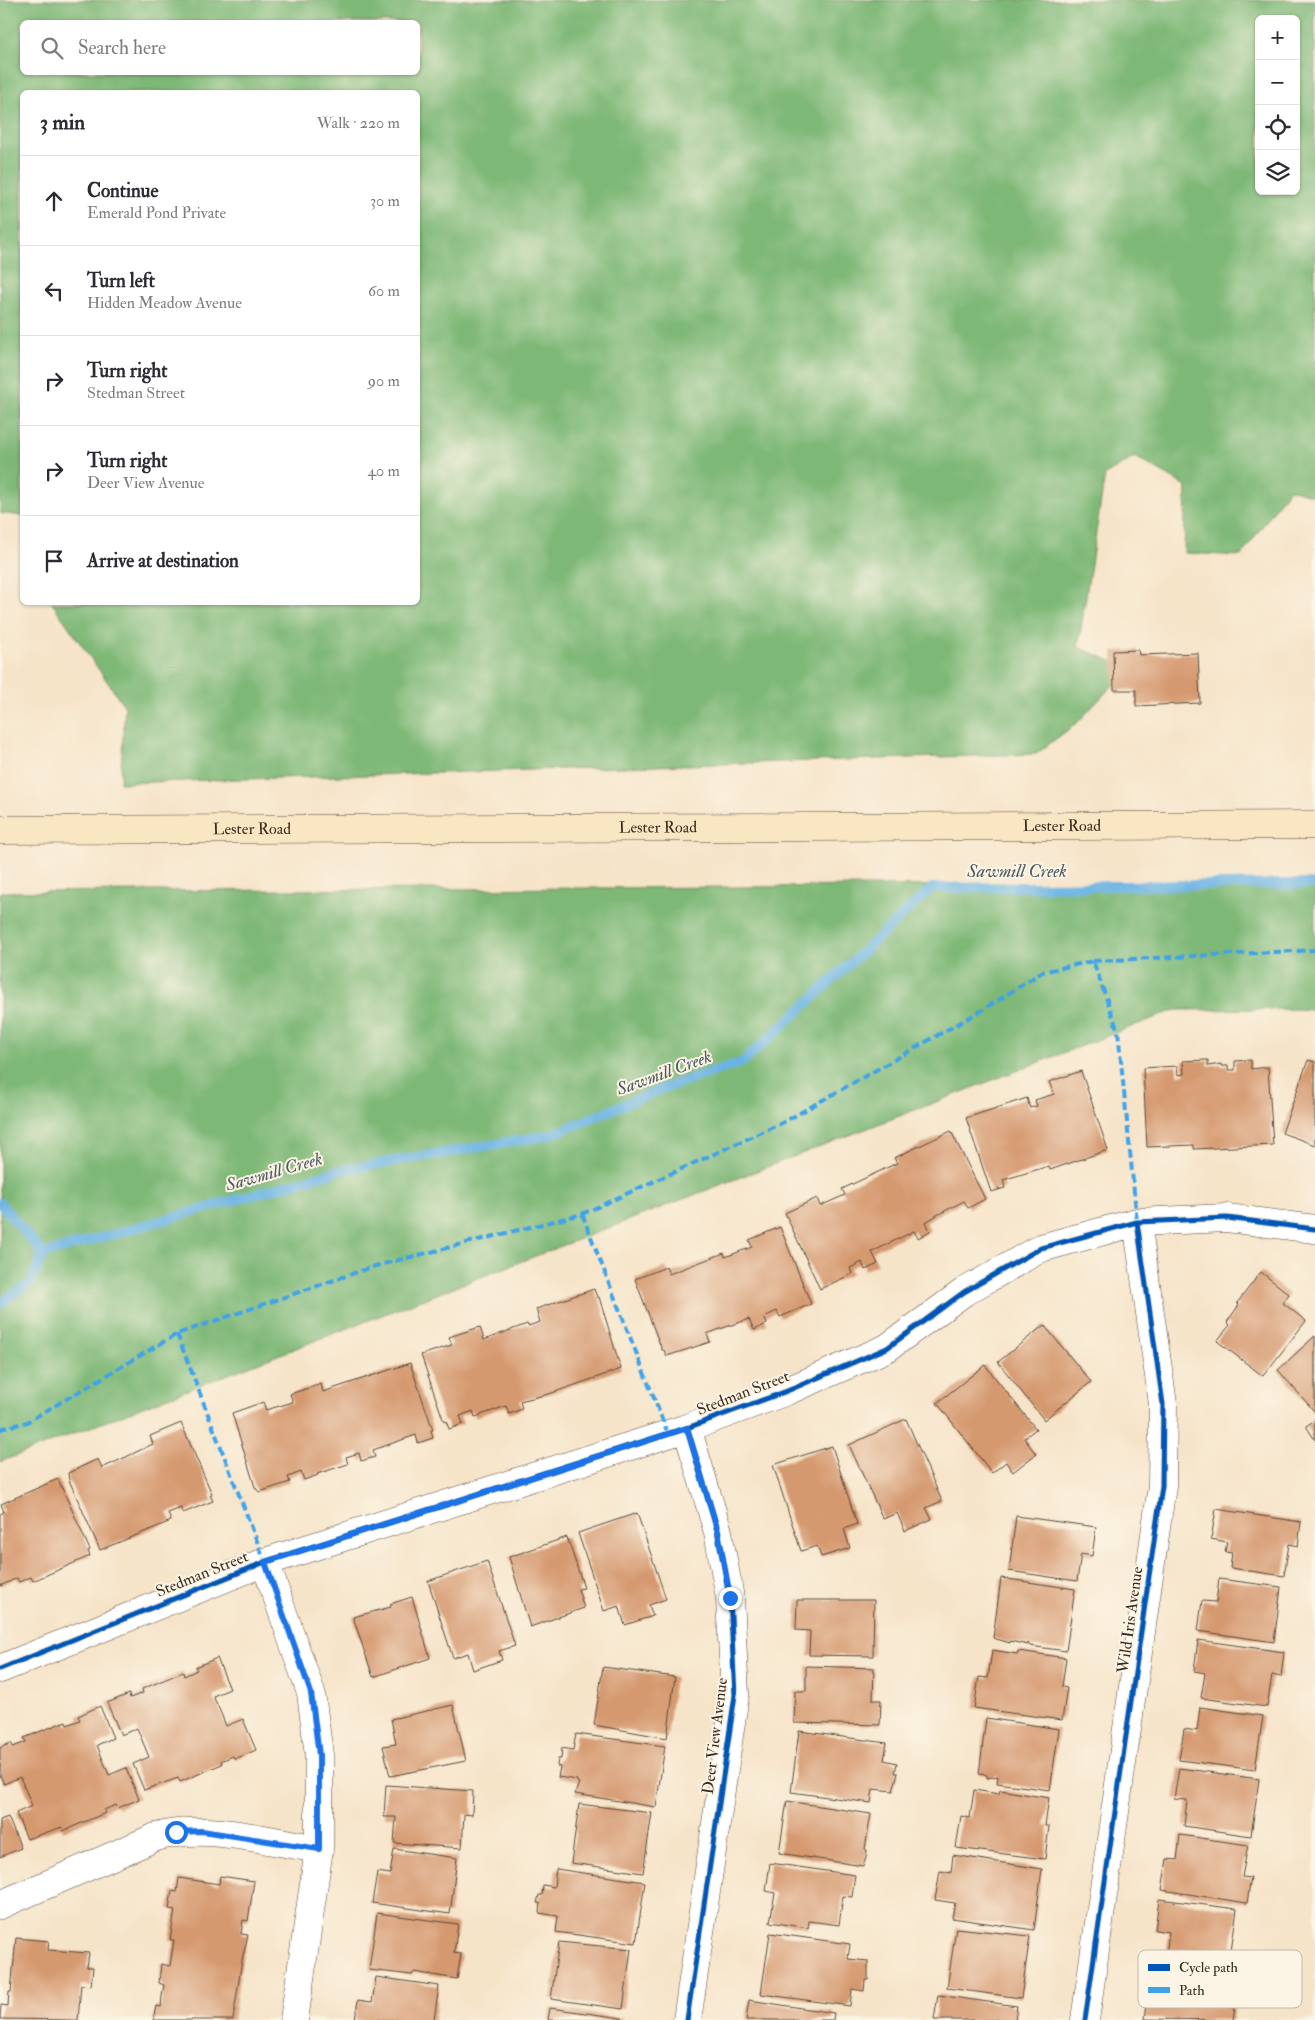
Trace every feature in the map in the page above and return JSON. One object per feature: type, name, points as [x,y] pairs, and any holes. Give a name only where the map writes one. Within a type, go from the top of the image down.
[{"type":"main road","name":"Lester Road","points":[[0,830],[1315,825]]},
{"type":"street","name":"Stedman Street","points":[[0,1669],[265,1562],[687,1428],[787,1391],[886,1348],[964,1292],[1041,1248],[1137,1222],[1227,1218],[1315,1229]]},
{"type":"street","name":"Wild Iris Avenue","points":[[1085,2020],[1162,1486],[1163,1404],[1137,1222]]},
{"type":"street","name":"Deer View Avenue","points":[[687,1428],[718,1532],[730,1598],[735,1695],[687,2020]]},
{"type":"street","points":[[265,1562],[311,1693],[319,1755],[319,1849],[294,2020]]},
{"type":"street","points":[[0,1905],[156,1837],[176,1832],[202,1831],[319,1849]]},
{"type":"green space","points":[[0,0],[1315,0],[1315,496],[1289,489],[1241,556],[1184,553],[1186,486],[1135,457],[1105,475],[1078,647],[1129,668],[1077,723],[1036,754],[120,783],[125,707],[53,605],[420,605],[420,90],[20,90],[20,516],[0,513]]},
{"type":"green space","points":[[1315,883],[1315,1009],[1175,1010],[0,1462],[0,892]]},
{"type":"building","points":[[1138,650],[1139,655],[1198,653],[1200,703],[1136,706],[1136,690],[1114,690],[1113,651]]},
{"type":"building","points":[[1208,1060],[1208,1066],[1221,1064],[1221,1066],[1228,1066],[1228,1070],[1235,1070],[1235,1061],[1251,1060],[1251,1069],[1268,1067],[1273,1145],[1194,1149],[1194,1145],[1147,1147],[1143,1068],[1177,1066],[1178,1075],[1184,1074],[1183,1061]]},
{"type":"building","points":[[1308,1060],[1315,1062],[1315,1145],[1282,1133]]},
{"type":"building","points":[[1081,1071],[1108,1150],[1050,1170],[1049,1166],[1003,1180],[1005,1188],[991,1192],[966,1118],[1027,1098],[1030,1108],[1037,1106],[1035,1100],[1054,1094],[1049,1082]]},
{"type":"building","points":[[951,1131],[985,1199],[968,1208],[964,1201],[937,1215],[926,1222],[930,1231],[918,1238],[914,1231],[872,1252],[878,1264],[865,1270],[862,1262],[850,1268],[852,1274],[820,1289],[785,1213],[817,1198],[820,1206],[845,1195],[842,1189],[897,1163],[894,1158]]},
{"type":"building","points":[[780,1227],[811,1304],[780,1317],[777,1311],[764,1317],[767,1324],[754,1330],[749,1319],[720,1329],[707,1334],[710,1342],[667,1356],[664,1350],[662,1350],[635,1279],[666,1267],[669,1274],[724,1253],[725,1257],[752,1247],[749,1240]]},
{"type":"building","points":[[1261,1272],[1289,1294],[1283,1303],[1306,1321],[1263,1376],[1217,1341],[1230,1325],[1227,1322],[1239,1305],[1237,1303]]},
{"type":"building","points":[[594,1289],[597,1297],[599,1297],[621,1369],[549,1394],[520,1401],[522,1409],[509,1414],[506,1406],[475,1417],[473,1411],[460,1416],[463,1424],[449,1429],[446,1421],[444,1422],[421,1355],[452,1345],[449,1337],[480,1327],[484,1340],[527,1324],[528,1326],[540,1322],[536,1309]]},
{"type":"building","points":[[1044,1325],[1091,1382],[1044,1420],[998,1362]]},
{"type":"building","points":[[1315,1336],[1315,1412],[1278,1370]]},
{"type":"building","points":[[410,1363],[433,1430],[431,1430],[433,1438],[418,1443],[416,1435],[373,1450],[375,1457],[361,1461],[359,1453],[346,1457],[348,1464],[304,1480],[301,1472],[288,1477],[290,1482],[259,1492],[255,1487],[232,1413],[263,1402],[266,1410],[293,1402],[290,1394],[321,1384],[323,1392]]},
{"type":"building","points":[[985,1365],[1036,1429],[1024,1438],[1036,1454],[1013,1472],[1006,1462],[992,1473],[937,1403]]},
{"type":"building","points":[[906,1419],[942,1501],[926,1508],[932,1519],[905,1531],[897,1513],[883,1519],[849,1445]]},
{"type":"building","points":[[1315,1420],[1315,1440],[1306,1426]]},
{"type":"building","points":[[181,1423],[212,1494],[210,1495],[213,1501],[183,1513],[181,1508],[168,1513],[171,1521],[100,1550],[69,1480],[68,1473],[98,1459],[102,1468],[153,1444],[150,1436]]},
{"type":"building","points":[[832,1446],[857,1524],[844,1529],[850,1548],[821,1557],[817,1546],[801,1551],[773,1465]]},
{"type":"building","points":[[58,1479],[90,1550],[88,1551],[90,1556],[33,1581],[31,1577],[19,1582],[17,1578],[0,1586],[0,1514],[4,1512],[1,1504]]},
{"type":"building","points":[[1216,1509],[1301,1522],[1298,1546],[1289,1544],[1284,1576],[1230,1568],[1232,1553],[1225,1552],[1227,1542],[1211,1539]]},
{"type":"building","points":[[637,1513],[666,1599],[649,1605],[653,1616],[625,1625],[619,1606],[604,1611],[578,1533]]},
{"type":"building","points":[[1016,1516],[1096,1527],[1092,1556],[1081,1554],[1077,1581],[1009,1571]]},
{"type":"building","points":[[567,1537],[584,1588],[578,1589],[584,1608],[530,1627],[509,1557]]},
{"type":"building","points":[[487,1561],[515,1646],[499,1651],[502,1660],[473,1670],[468,1653],[453,1658],[428,1581]]},
{"type":"building","points":[[1001,1578],[1075,1589],[1066,1651],[1030,1646],[1028,1643],[1028,1645],[1010,1641],[1010,1643],[993,1638]]},
{"type":"building","points":[[1219,1579],[1281,1587],[1274,1642],[1198,1631],[1202,1601],[1216,1602]]},
{"type":"building","points":[[412,1597],[430,1658],[373,1677],[353,1617],[391,1607],[390,1604]]},
{"type":"building","points":[[797,1600],[874,1600],[873,1656],[809,1655],[810,1631],[796,1630]]},
{"type":"building","points":[[1198,1640],[1284,1652],[1281,1677],[1272,1675],[1267,1707],[1201,1698],[1205,1673],[1194,1671]]},
{"type":"building","points":[[992,1650],[1017,1654],[1018,1651],[1066,1658],[1062,1687],[1067,1688],[1062,1720],[974,1708],[979,1677],[988,1678]]},
{"type":"building","points":[[217,1658],[230,1689],[213,1696],[226,1726],[243,1719],[256,1750],[235,1759],[233,1756],[221,1761],[222,1764],[180,1782],[178,1778],[144,1790],[133,1764],[149,1757],[137,1728],[121,1735],[107,1703],[129,1694],[130,1698],[143,1693],[142,1689],[183,1672],[184,1676],[197,1670],[195,1667]]},
{"type":"building","points":[[806,1666],[874,1668],[873,1700],[881,1700],[880,1725],[794,1723],[795,1691],[806,1691]]},
{"type":"building","points":[[603,1667],[675,1677],[667,1738],[594,1725]]},
{"type":"building","points":[[453,1705],[466,1761],[390,1776],[383,1746],[396,1744],[391,1719]]},
{"type":"building","points":[[100,1706],[113,1738],[97,1745],[109,1775],[126,1768],[139,1799],[118,1808],[116,1805],[104,1810],[105,1813],[63,1831],[62,1827],[27,1839],[16,1813],[32,1806],[20,1777],[4,1784],[0,1775],[0,1748],[11,1743],[13,1747],[26,1742],[24,1738],[66,1721],[67,1725],[80,1720],[78,1716]]},
{"type":"building","points":[[1200,1707],[1263,1716],[1255,1770],[1179,1760],[1184,1729],[1197,1731]]},
{"type":"building","points":[[986,1718],[1059,1729],[1050,1790],[997,1783],[998,1776],[987,1778],[987,1775],[979,1774]]},
{"type":"building","points":[[799,1731],[887,1743],[884,1760],[897,1763],[895,1773],[898,1773],[893,1791],[873,1789],[871,1803],[791,1792]]},
{"type":"building","points":[[576,1734],[665,1746],[656,1807],[575,1794],[579,1783],[577,1780],[558,1777],[560,1767],[557,1766],[558,1759],[561,1759],[562,1748],[573,1750]]},
{"type":"building","points":[[1179,1768],[1259,1779],[1251,1836],[1184,1826],[1187,1800],[1174,1799]]},
{"type":"building","points":[[386,1785],[473,1791],[472,1815],[464,1814],[462,1848],[394,1843],[396,1817],[384,1817]]},
{"type":"building","points":[[974,1790],[999,1794],[1000,1790],[1049,1798],[1045,1826],[1049,1826],[1045,1859],[956,1848],[961,1816],[970,1818]]},
{"type":"building","points":[[787,1801],[871,1814],[865,1849],[867,1850],[866,1858],[863,1866],[779,1853]]},
{"type":"building","points":[[579,1804],[652,1813],[643,1873],[571,1863]]},
{"type":"building","points":[[8,1817],[21,1848],[0,1857],[0,1820]]},
{"type":"building","points":[[1180,1835],[1248,1845],[1242,1877],[1251,1878],[1247,1903],[1162,1890],[1167,1859],[1177,1860]]},
{"type":"building","points":[[394,1849],[457,1858],[450,1914],[372,1903],[377,1872],[390,1874]]},
{"type":"building","points":[[953,1855],[1042,1869],[1034,1930],[952,1918],[955,1903],[935,1900],[940,1871],[951,1873]]},
{"type":"building","points":[[770,1863],[855,1875],[852,1897],[843,1896],[839,1925],[809,1921],[808,1928],[770,1922],[775,1893],[766,1891]]},
{"type":"building","points":[[556,1869],[645,1882],[636,1943],[556,1932],[558,1916],[539,1913],[540,1903],[537,1903],[539,1895],[542,1895],[543,1885],[554,1887]]},
{"type":"building","points":[[220,1876],[254,1881],[248,1921],[243,1920],[241,1934],[248,1935],[242,1960],[233,2020],[153,2020],[156,2006],[161,2007],[164,1985],[159,1983],[161,1964],[170,1966],[174,1940],[170,1940],[175,1910],[169,1909],[172,1891],[177,1892],[179,1878],[219,1884]]},
{"type":"building","points":[[1159,1899],[1237,1909],[1231,1950],[1167,1950],[1169,1932],[1155,1930]]},
{"type":"building","points":[[377,1913],[458,1924],[454,1953],[461,1954],[457,1979],[414,1972],[412,1975],[369,1970]]},
{"type":"building","points":[[956,1928],[1030,1936],[1021,1998],[947,1988]]},
{"type":"building","points":[[770,1933],[850,1944],[848,1959],[868,1961],[868,1980],[865,1980],[864,1991],[852,1989],[850,2006],[761,1994]]},
{"type":"building","points":[[16,1938],[49,1941],[48,1950],[89,1953],[87,1967],[93,1967],[91,1986],[81,1985],[78,2020],[0,2019],[1,2005],[8,2006],[9,1992],[11,1992]]},
{"type":"building","points":[[559,1942],[631,1949],[623,2009],[551,1999]]},
{"type":"building","points":[[376,1977],[439,1986],[434,2020],[355,2020],[358,2000],[372,2002]]},
{"type":"building","points":[[938,1995],[1017,2006],[1015,2020],[934,2020]]},
{"type":"building","points":[[749,2000],[834,2013],[833,2020],[746,2020]]},
{"type":"building","points":[[550,2008],[622,2018],[622,2020],[548,2020]]},
{"type":"building","points":[[1146,2008],[1235,2008],[1233,2020],[1145,2019]]},
{"type":"waterway","name":"Sawmill Creek","points":[[0,1304],[31,1282],[43,1254],[341,1170],[550,1135],[664,1088],[743,1062],[932,888],[1315,884]]},
{"type":"waterway","points":[[0,1203],[43,1254]]},
{"type":"marked path","points":[[1093,961],[1315,950]]},
{"type":"marked path","points":[[0,1429],[27,1422],[177,1334],[375,1266],[582,1214],[782,1123],[986,1008],[1042,972],[1093,961],[1118,1031],[1137,1222]]},
{"type":"marked path","points":[[582,1214],[668,1434]]},
{"type":"marked path","points":[[177,1334],[265,1562]]},
{"type":"cycle path","points":[[0,1669],[265,1562],[687,1428],[787,1391],[887,1348],[964,1292],[1041,1248],[1137,1222],[1227,1218],[1315,1229]]},
{"type":"cycle path","points":[[1085,2020],[1162,1486],[1163,1404],[1137,1222]]},
{"type":"cycle path","points":[[687,1428],[718,1532],[730,1598],[735,1695],[687,2020]]},
{"type":"route","points":[[176,1832],[202,1831],[319,1849],[319,1755],[311,1693],[265,1562],[687,1428],[718,1532],[730,1598]]}]
